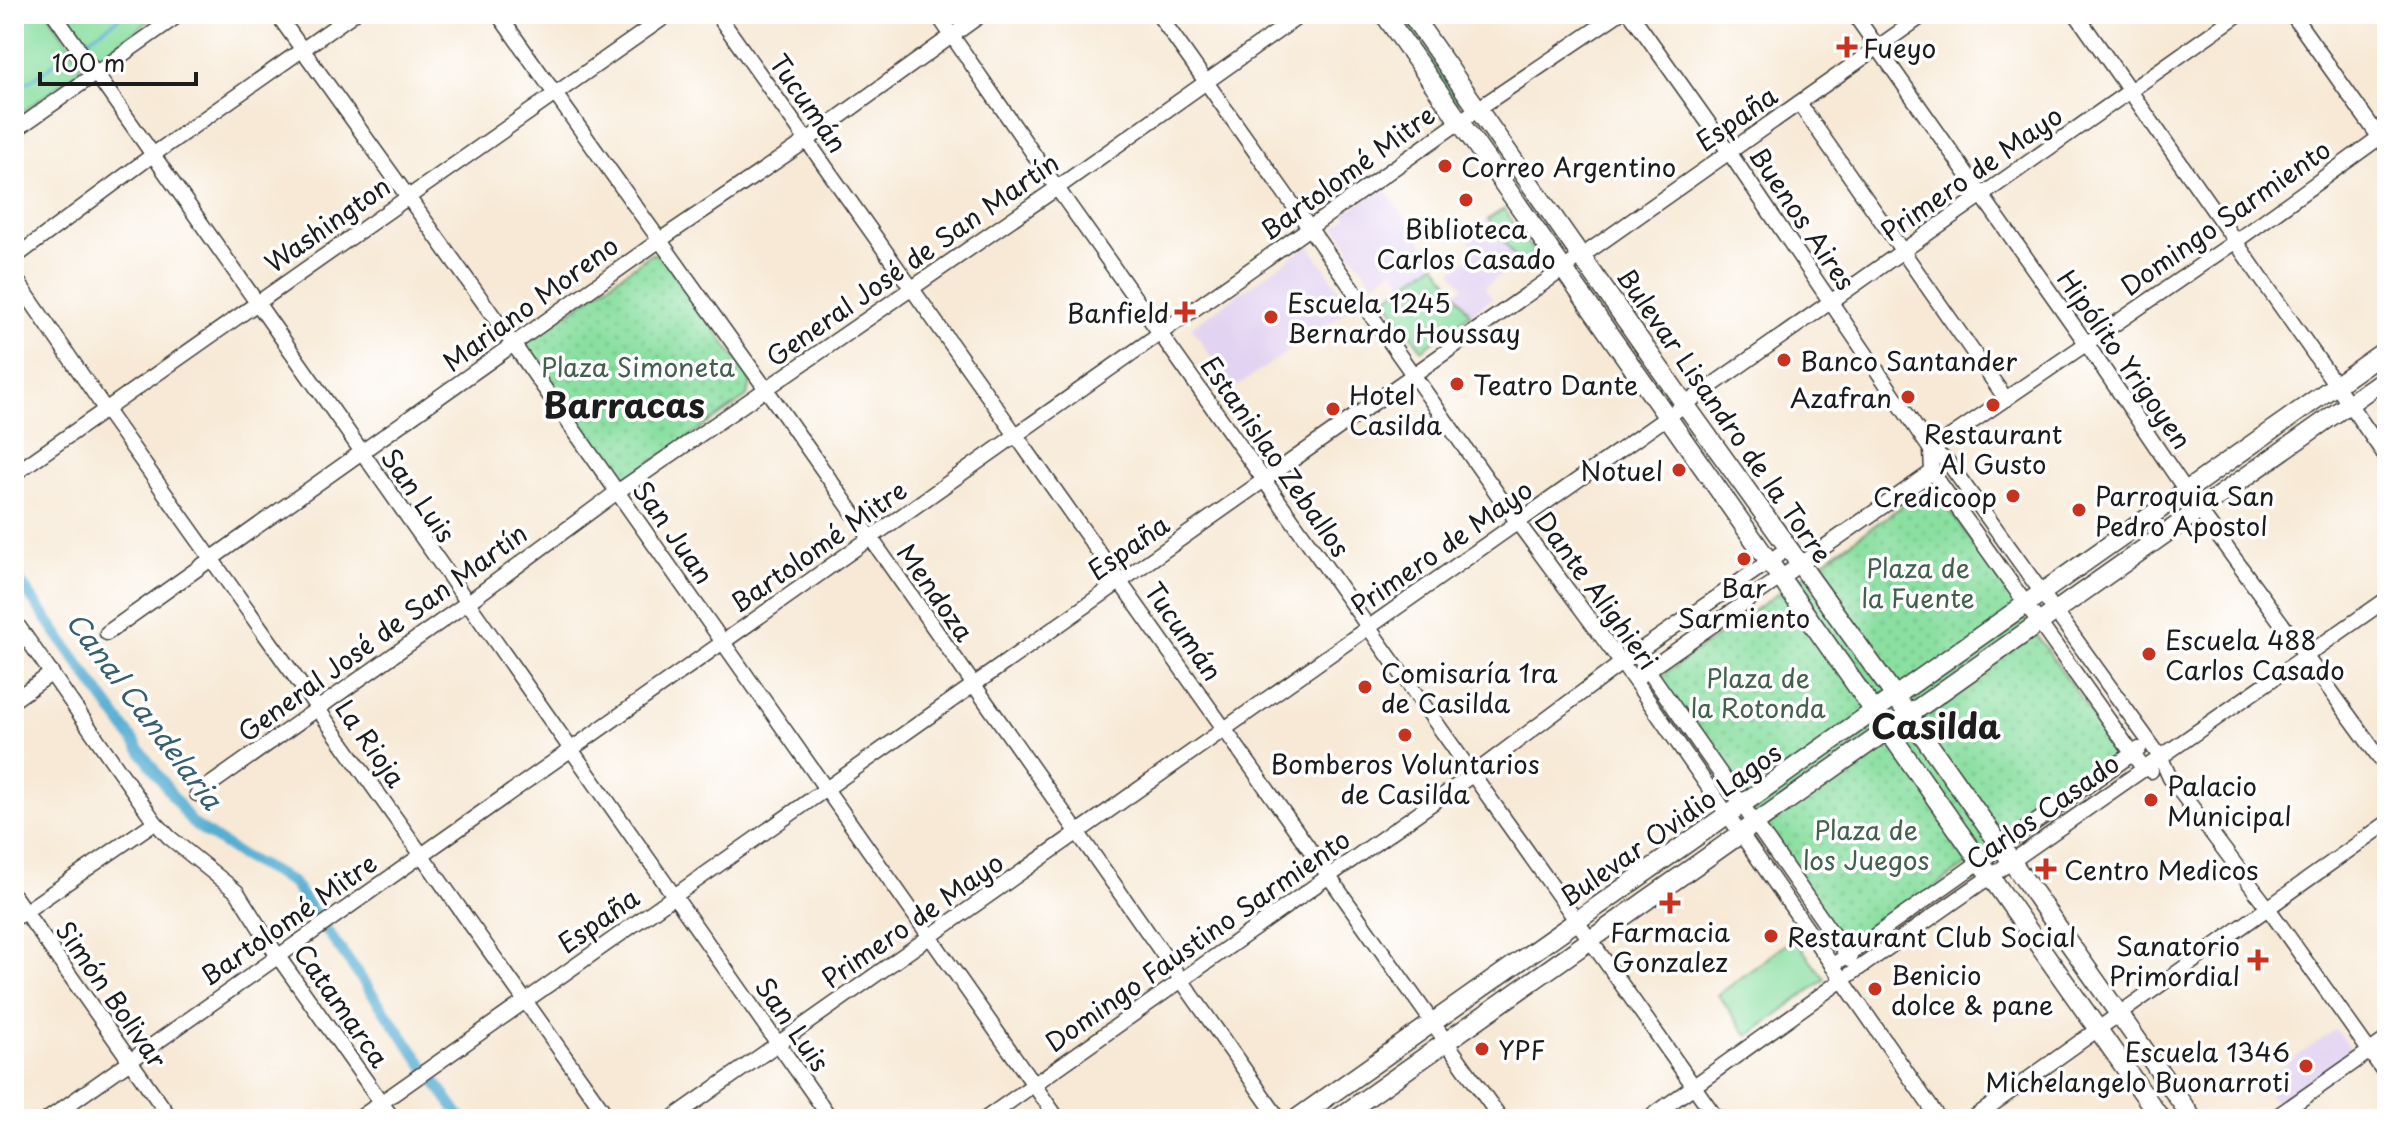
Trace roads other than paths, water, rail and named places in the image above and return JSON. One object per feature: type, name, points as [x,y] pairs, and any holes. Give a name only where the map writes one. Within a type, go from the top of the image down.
[{"type":"main road","name":"Bulevar Lisandro de la Torre","points":[[1384,14],[2161,1119]]},
{"type":"main road","name":"Bulevar Lisandro de la Torre","points":[[1411,14],[2193,1119]]},
{"type":"main road","name":"Bulevar Ovidio Lagos","points":[[1296,1119],[2387,349]]},
{"type":"main road","name":"Bulevar Ovidio Lagos","points":[[1337,1119],[2387,377]]},
{"type":"street","points":[[14,18],[19,14]]},
{"type":"street","name":"San Luis","points":[[54,14],[831,1119]]},
{"type":"street","points":[[14,131],[180,14]]},
{"type":"street","name":"San Juan","points":[[277,14],[514,345],[1058,1119]]},
{"type":"street","points":[[14,258],[154,154],[353,14]]},
{"type":"street","name":"Mendoza","points":[[498,14],[766,389],[1279,1119]]},
{"type":"street","name":"Washington","points":[[14,474],[669,14]]},
{"type":"street","name":"Tucumán","points":[[717,14],[1501,1119]]},
{"type":"street","name":"Estanislao Zeballos","points":[[937,14],[1717,1119]]},
{"type":"street","name":"Mariano Moreno","points":[[107,633],[982,14]]},
{"type":"street","name":"Dante Alighieri","points":[[1158,14],[1620,664],[1735,810]]},
{"type":"street","name":"General José de San Martín","points":[[197,794],[467,603],[617,492],[1057,188],[1302,14]]},
{"type":"street","name":"Bartolomé Mitre","points":[[48,1119],[1459,122],[1618,14]]},
{"type":"street","name":"Buenos Aires","points":[[1631,14],[1729,152],[1931,450],[1947,461],[2042,593],[2048,617],[2132,753],[2146,769],[2170,778]]},
{"type":"street","name":"Hipólito Yrigoyen","points":[[1854,14],[2086,343],[2199,510],[2387,768]]},
{"type":"street","name":"España","points":[[358,1119],[1925,14]]},
{"type":"street","points":[[2076,14],[2387,458]]},
{"type":"street","name":"Primero de Mayo","points":[[671,1119],[2239,14]]},
{"type":"street","points":[[2292,14],[2384,139]]},
{"type":"street","points":[[1799,103],[2006,399]]},
{"type":"street","name":"Domingo Sarmiento","points":[[1931,450],[2384,139]]},
{"type":"street","name":"La Rioja","points":[[14,276],[609,1119]]},
{"type":"street","points":[[1634,680],[1932,472],[1931,450]]},
{"type":"street","name":"Buenos Aires","points":[[1932,472],[2026,604],[2048,617],[2149,742],[2170,778],[2268,908],[2387,1076]]},
{"type":"street","name":"Domingo Faustino Sarmiento","points":[[985,1119],[1472,775],[1620,664],[1787,549]]},
{"type":"street","name":"Carlos Casado","points":[[1648,1119],[2387,599]]},
{"type":"street","name":"Catamarca","points":[[14,620],[155,822],[169,837],[229,884],[393,1119]]},
{"type":"street","name":"Dante Alighieri","points":[[1636,653],[1832,966],[1939,1119]]},
{"type":"street","points":[[14,700],[52,673]]},
{"type":"street","name":"Carlos Casado","points":[[1832,966],[2149,742]]},
{"type":"street","points":[[20,915],[155,822]]},
{"type":"street","points":[[1972,1119],[2387,823]]},
{"type":"street","name":"Dante Alighieri","points":[[1748,829],[1857,970]]},
{"type":"street","name":"Simón Bolivar","points":[[14,896],[20,915],[171,1119]]},
{"type":"street","points":[[2273,1119],[2387,1039]]},
{"type":"waterway","points":[[86,41],[125,14]]},
{"type":"waterway","points":[[14,92],[69,53]]},
{"type":"waterway","name":"Canal Candelaria","points":[[14,573],[192,823],[240,855],[292,882],[462,1119]]},
{"type":"place","name":"Fueyo","points":[[1847,47]]},
{"type":"place","name":"Correo Argentino","points":[[1445,166]]},
{"type":"place","name":"Biblioteca Carlos Casado","points":[[1466,200]]},
{"type":"place","name":"Banfield","points":[[1185,312]]},
{"type":"place","name":"Escuela 1245 Bernardo Houssay","points":[[1271,317]]},
{"type":"place","name":"Banco Santander","points":[[1784,360]]},
{"type":"place","name":"Teatro Dante","points":[[1457,384]]},
{"type":"place","name":"Azafran","points":[[1908,397]]},
{"type":"place","name":"Restaurant Al Gusto","points":[[1993,405]]},
{"type":"place","name":"Hotel Casilda","points":[[1333,409]]},
{"type":"place","name":"Notuel","points":[[1679,470]]},
{"type":"place","name":"Credicoop","points":[[2013,496]]},
{"type":"place","name":"Parroquia San Pedro Apostol","points":[[2079,510]]},
{"type":"place","name":"Bar Sarmiento","points":[[1744,559]]},
{"type":"place","name":"Escuela 488 Carlos Casado","points":[[2149,654]]},
{"type":"place","name":"Comisaría 1ra de Casilda","points":[[1365,687]]},
{"type":"place","name":"Bomberos Voluntarios de Casilda","points":[[1405,735]]},
{"type":"place","name":"Palacio Municipal","points":[[2151,800]]},
{"type":"place","name":"Centro Medicos","points":[[2046,869]]},
{"type":"place","name":"Farmacia Gonzalez","points":[[1670,903]]},
{"type":"place","name":"Restaurant Club Social","points":[[1771,936]]},
{"type":"place","name":"Sanatorio Primordial","points":[[2258,960]]},
{"type":"place","name":"Benicio dolce & pane","points":[[1875,989]]},
{"type":"place","name":"YPF","points":[[1482,1049]]},
{"type":"place","name":"Escuela 1346 Michelangelo Buonarroti","points":[[2306,1066]]},
{"type":"district","name":"Barracas","points":[[624,404]]},
{"type":"district","name":"Casilda","points":[[1936,725]]},
{"type":"park label","name":"Plaza Simoneta","points":[[638,366]]},
{"type":"park label","name":"Plaza de la Fuente","points":[[1918,582]]},
{"type":"park label","name":"Plaza de la Rotonda","points":[[1758,692]]},
{"type":"park label","name":"Plaza de los Juegos","points":[[1866,844]]}]
